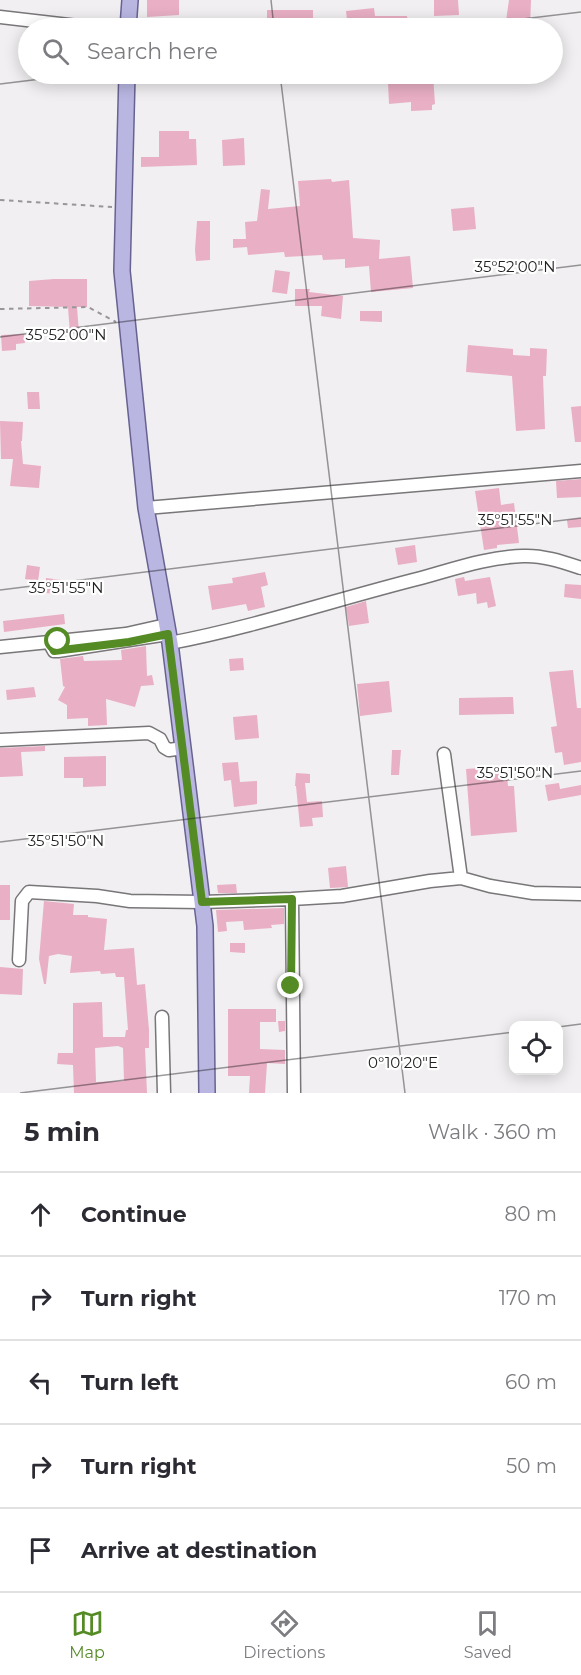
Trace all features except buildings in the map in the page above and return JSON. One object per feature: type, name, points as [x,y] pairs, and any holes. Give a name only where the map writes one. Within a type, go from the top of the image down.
[{"type":"main road","points":[[129,18],[130,0]]},
{"type":"main road","points":[[127,84],[122,271],[126,328],[146,508],[168,634],[205,926],[207,1093]]},
{"type":"street","points":[[0,17],[18,19]]},
{"type":"street","points":[[146,508],[581,471]]},
{"type":"street","points":[[0,647],[49,642],[54,651],[58,651],[129,642],[168,634],[218,634],[376,589],[493,559],[525,556],[554,560],[581,568]]},
{"type":"street","points":[[0,740],[149,733],[160,739],[164,747],[169,750],[183,748]]},
{"type":"street","points":[[444,754],[461,878]]},
{"type":"street","points":[[19,960],[22,901],[29,892],[97,896],[130,901],[202,902],[342,896],[461,878],[489,886],[532,893],[581,894]]},
{"type":"street","points":[[292,899],[294,1093]]},
{"type":"street","points":[[162,1017],[164,1093]]},
{"type":"path","points":[[0,200],[123,207]]},
{"type":"path","points":[[0,309],[87,307],[126,328]]},
{"type":"route","points":[[58,641],[49,642],[54,651],[129,642],[168,634],[202,902],[292,899],[291,986]]}]
